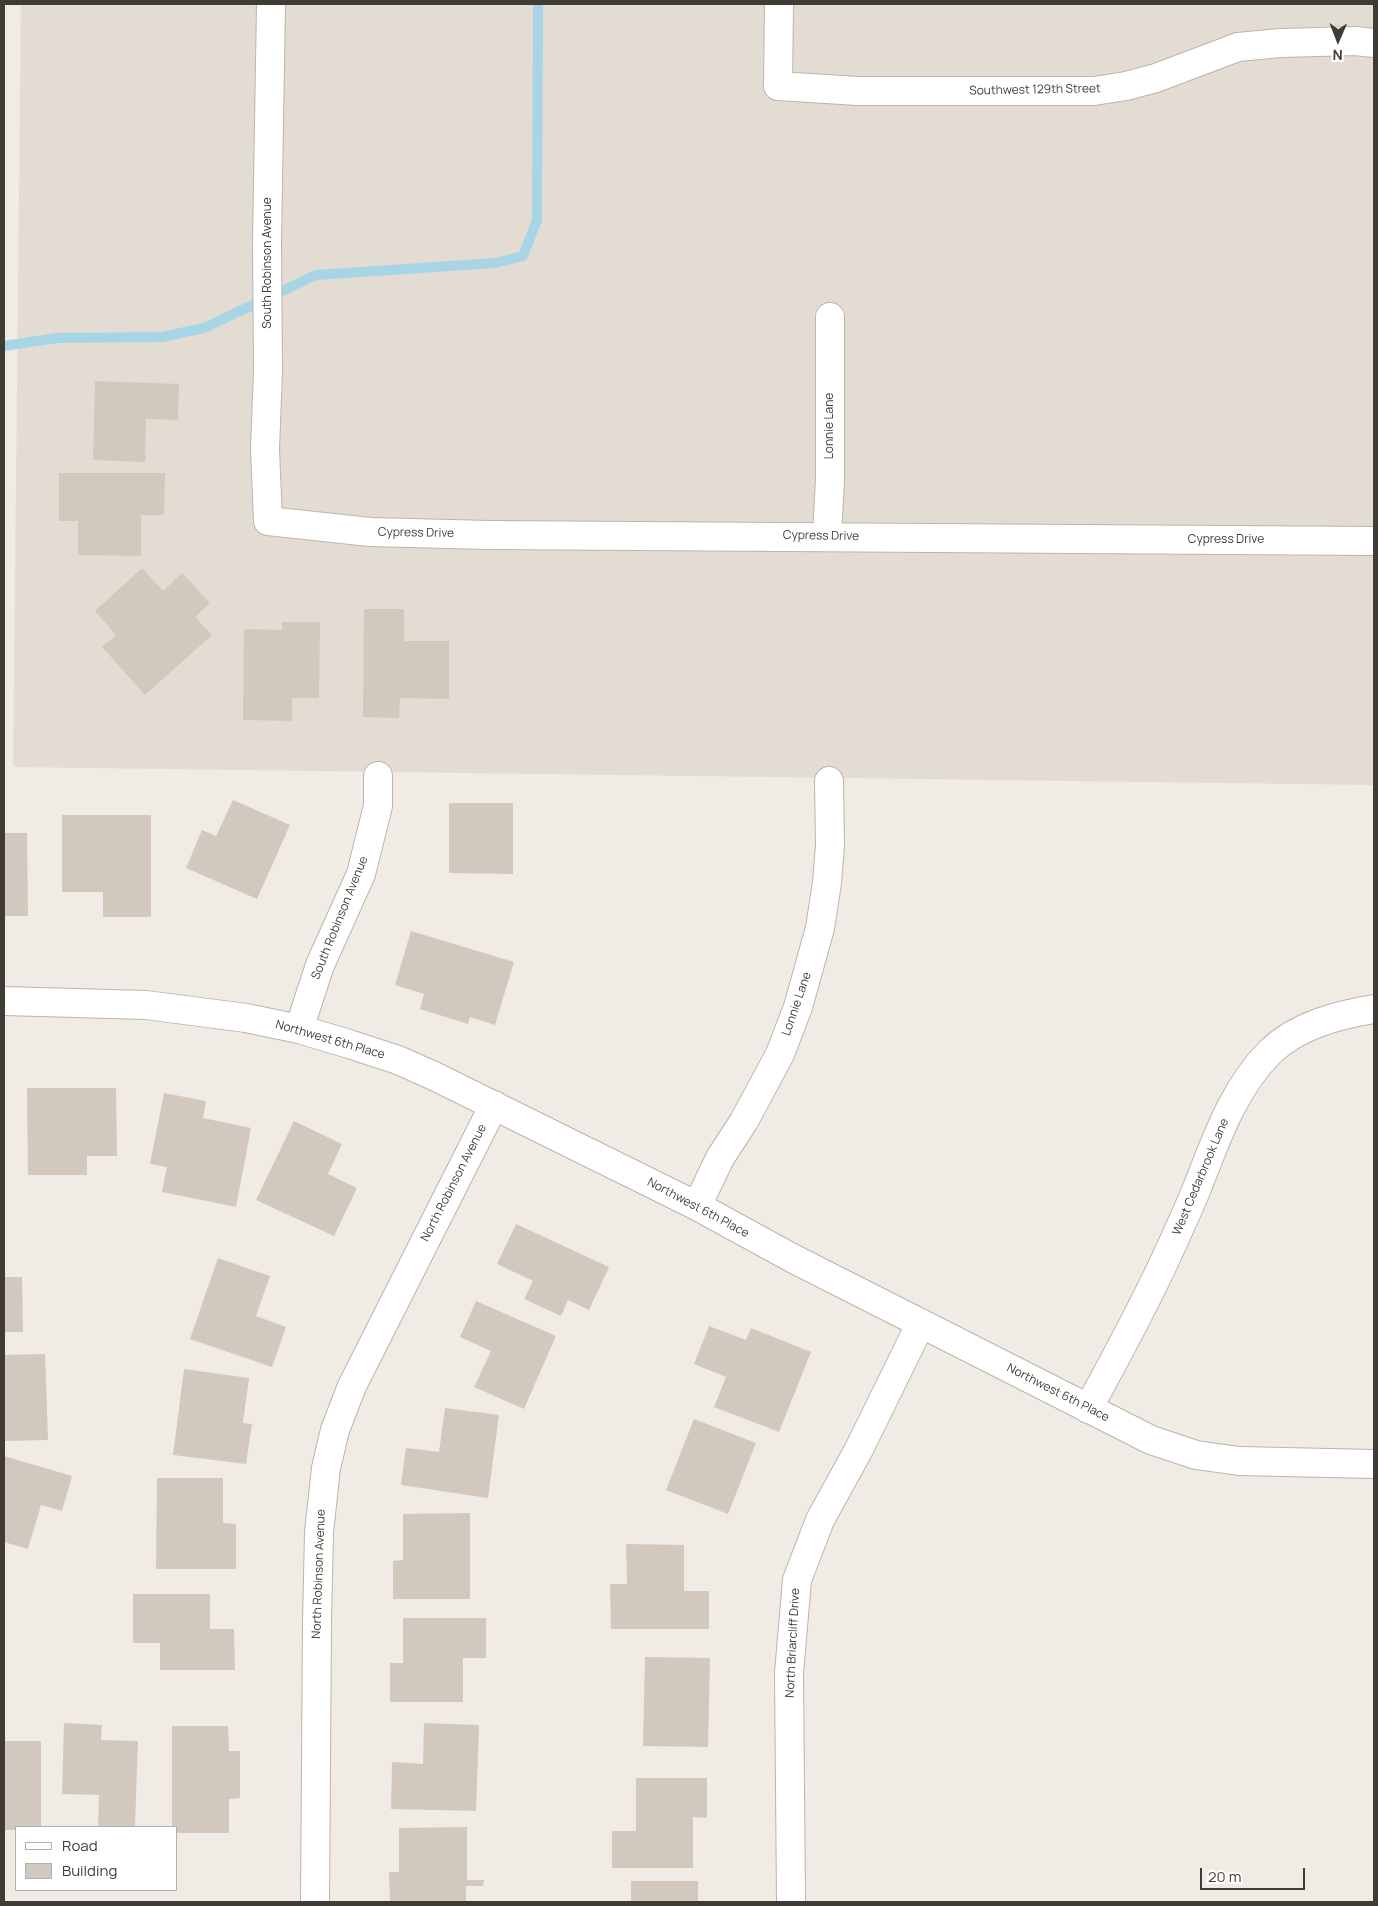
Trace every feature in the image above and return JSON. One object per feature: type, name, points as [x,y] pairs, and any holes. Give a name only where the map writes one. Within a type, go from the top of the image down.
[{"type":"street","name":"South Robinson Avenue","points":[[268,521],[265,449],[268,371],[267,242],[271,4]]},
{"type":"street","name":"Southwest 129th Street","points":[[779,4],[778,86],[858,91],[1094,91],[1126,86],[1156,78],[1238,47],[1281,43],[1374,42]]},
{"type":"street","name":"Lonnie Lane","points":[[827,536],[830,479],[830,317]]},
{"type":"street","name":"Cypress Drive","points":[[268,521],[370,532],[500,535],[1374,541]]},
{"type":"street","name":"South Robinson Avenue","points":[[299,1029],[320,965],[361,874],[378,806],[378,776]]},
{"type":"street","name":"Lonnie Lane","points":[[698,1206],[720,1158],[744,1121],[780,1054],[798,1006],[820,928],[827,883],[830,845],[829,781]]},
{"type":"street","name":"Northwest 6th Place","points":[[4,1001],[146,1005],[246,1018],[299,1029],[398,1060],[494,1105],[698,1206],[792,1258],[1151,1440],[1196,1455],[1239,1461],[1374,1464]]},
{"type":"street","name":"West Cedarbrook Lane","points":[[1088,1409],[1142,1310],[1193,1197],[1225,1118],[1254,1071],[1271,1051],[1313,1024],[1374,1009]]},
{"type":"street","name":"North Robinson Avenue","points":[[315,1902],[316,1622],[319,1541],[326,1468],[333,1439],[352,1386],[494,1105]]},
{"type":"street","name":"North Briarcliff Drive","points":[[791,1902],[790,1673],[797,1580],[804,1557],[820,1520],[858,1451],[921,1323]]},
{"type":"shaded area","points":[[21,4],[1374,4],[1374,785],[13,767]]},
{"type":"building","points":[[95,381],[179,384],[178,420],[146,419],[145,462],[93,460]]},
{"type":"building","points":[[59,473],[165,473],[164,515],[141,515],[141,556],[78,555],[78,521],[59,521]]},
{"type":"building","points":[[142,568],[163,591],[182,573],[210,603],[195,617],[212,635],[145,695],[102,647],[116,635],[95,611]]},
{"type":"building","points":[[364,609],[404,609],[404,641],[449,641],[449,699],[400,698],[399,718],[363,717]]},
{"type":"building","points":[[282,622],[320,622],[319,698],[292,698],[292,721],[243,720],[244,629],[282,630]]},
{"type":"building","points":[[233,800],[290,825],[257,899],[186,868],[202,830],[216,836]]},
{"type":"building","points":[[449,803],[513,803],[513,874],[449,873]]},
{"type":"building","points":[[62,815],[151,815],[151,917],[103,917],[103,892],[62,892]]},
{"type":"building","points":[[4,833],[27,833],[28,916],[4,916]]},
{"type":"building","points":[[411,931],[514,962],[495,1025],[470,1017],[468,1024],[420,1009],[424,994],[395,985]]},
{"type":"building","points":[[27,1088],[116,1088],[117,1156],[87,1156],[87,1175],[28,1175]]},
{"type":"building","points":[[164,1093],[206,1101],[203,1118],[251,1128],[236,1207],[162,1192],[167,1167],[150,1164]]},
{"type":"building","points":[[294,1121],[342,1144],[328,1174],[357,1188],[334,1236],[256,1200]]},
{"type":"building","points":[[516,1224],[609,1267],[589,1310],[568,1300],[561,1316],[524,1299],[533,1281],[497,1264]]},
{"type":"building","points":[[218,1258],[270,1276],[256,1316],[286,1327],[272,1367],[190,1339]]},
{"type":"building","points":[[4,1277],[22,1277],[23,1332],[4,1332]]},
{"type":"building","points":[[476,1301],[556,1336],[524,1409],[474,1387],[491,1351],[460,1337]]},
{"type":"building","points":[[709,1326],[746,1340],[751,1328],[811,1352],[779,1432],[714,1407],[726,1377],[694,1364]]},
{"type":"building","points":[[45,1354],[48,1440],[4,1441],[4,1355]]},
{"type":"building","points":[[184,1369],[249,1378],[243,1423],[252,1424],[246,1464],[173,1455]]},
{"type":"building","points":[[445,1408],[499,1415],[488,1498],[401,1485],[406,1448],[439,1452]]},
{"type":"building","points":[[694,1419],[756,1443],[728,1514],[666,1490]]},
{"type":"building","points":[[4,1456],[72,1476],[62,1511],[41,1505],[28,1549],[4,1542]]},
{"type":"building","points":[[157,1478],[223,1478],[223,1523],[236,1524],[236,1569],[156,1569]]},
{"type":"building","points":[[470,1513],[470,1599],[393,1599],[393,1561],[403,1560],[403,1514]]},
{"type":"building","points":[[626,1544],[684,1545],[684,1591],[709,1591],[709,1629],[611,1629],[610,1584],[627,1584]]},
{"type":"building","points":[[133,1594],[210,1594],[210,1629],[234,1629],[235,1670],[160,1670],[160,1643],[133,1643]]},
{"type":"building","points":[[403,1618],[486,1618],[486,1658],[463,1658],[463,1702],[390,1702],[390,1663],[403,1663]]},
{"type":"building","points":[[645,1657],[710,1658],[708,1747],[643,1746]]},
{"type":"building","points":[[64,1723],[102,1725],[101,1740],[138,1741],[135,1826],[98,1826],[99,1795],[62,1794]]},
{"type":"building","points":[[424,1723],[479,1725],[476,1811],[391,1809],[392,1762],[423,1764]]},
{"type":"building","points":[[172,1726],[228,1726],[229,1751],[240,1751],[240,1798],[229,1799],[229,1833],[178,1833],[178,1826],[172,1826]]},
{"type":"building","points":[[4,1741],[41,1741],[41,1826],[15,1826],[15,1830],[4,1830]]},
{"type":"building","points":[[636,1778],[707,1778],[707,1818],[693,1817],[693,1868],[612,1868],[612,1831],[636,1831]]},
{"type":"building","points":[[467,1827],[467,1880],[484,1880],[483,1886],[466,1886],[466,1902],[390,1902],[389,1872],[399,1872],[399,1828]]},
{"type":"building","points":[[631,1881],[698,1881],[698,1902],[631,1902]]},
{"type":"waterway","points":[[4,346],[57,338],[162,337],[204,328],[316,275],[495,263],[523,256],[537,220],[538,4]]}]
